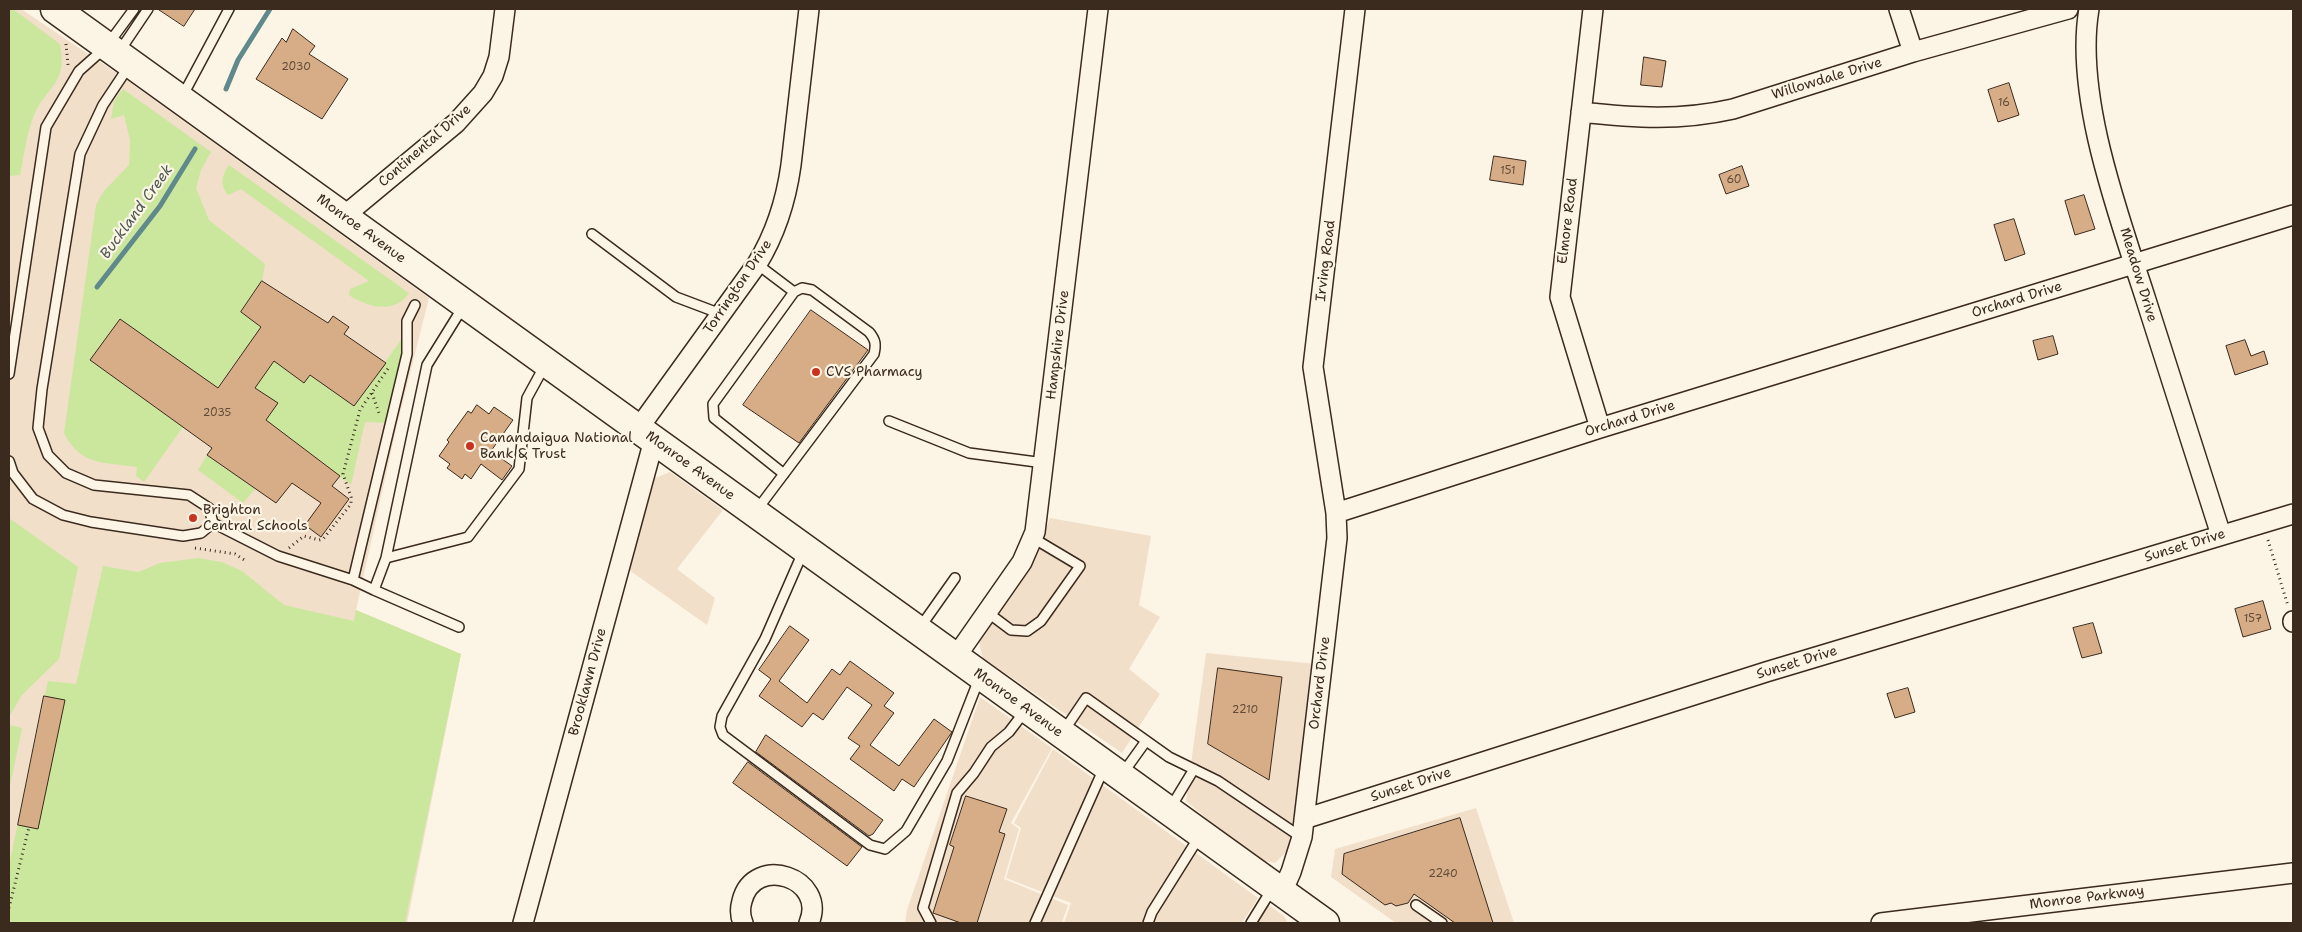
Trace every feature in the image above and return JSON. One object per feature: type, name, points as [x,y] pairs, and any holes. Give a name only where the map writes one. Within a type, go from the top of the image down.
[{"type":"main road","name":"Monroe Avenue","points":[[55,9],[1201,834],[1318,921]]},
{"type":"street","name":"Continental Drive","points":[[344,216],[456,123],[483,93],[493,76],[499,57],[505,9]]},
{"type":"street","name":"Torrington Drive","points":[[646,435],[721,314],[768,246],[779,220],[788,189],[809,9]]},
{"type":"street","name":"Hampshire Drive","points":[[955,658],[1022,562],[1033,538],[1044,463],[1098,9]]},
{"type":"street","name":"Irving Road","points":[[1336,513],[1313,367],[1355,9]]},
{"type":"street","name":"Elmore Road","points":[[1594,9],[1560,297],[1600,428]]},
{"type":"street","points":[[1899,9],[1913,52]]},
{"type":"street","name":"Willowdale Drive","points":[[1581,112],[1635,118],[1667,119],[1704,116],[1733,109],[1913,52],[2068,9]]},
{"type":"street","name":"Meadow Drive","points":[[2089,9],[2086,40],[2089,89],[2095,122],[2134,264],[2221,535]]},
{"type":"street","name":"Orchard Drive","points":[[1278,890],[1291,872],[1303,828],[1337,538],[1336,513],[1600,428],[2293,215]]},
{"type":"street","name":"Brooklawn Drive","points":[[523,923],[646,435]]},
{"type":"street","name":"Sunset Drive","points":[[1303,828],[1766,672],[2293,514]]},
{"type":"street","name":"Monroe Parkway","points":[[1881,923],[2293,873]]},
{"type":"street","points":[[743,923],[740,907],[743,896],[750,885],[760,878],[772,874],[784,875],[803,886],[809,896],[812,907],[808,923]]},
{"type":"lane","points":[[134,9],[103,105],[80,154],[38,428],[48,455],[66,473],[94,485],[189,496],[209,508],[213,523],[278,556],[353,580],[459,627]]},
{"type":"lane","points":[[9,374],[46,127],[79,71],[118,55],[148,9]]},
{"type":"lane","points":[[180,99],[229,9]]},
{"type":"lane","points":[[592,234],[676,297],[721,314]]},
{"type":"lane","points":[[756,264],[794,292]]},
{"type":"lane","points":[[754,513],[784,474],[874,354],[876,346],[874,338],[869,332],[812,290],[802,288],[794,292],[713,404],[712,411],[714,418],[784,474]]},
{"type":"lane","points":[[374,590],[386,558],[427,365],[465,303]]},
{"type":"lane","points":[[353,580],[408,354],[407,321],[415,305]]},
{"type":"lane","points":[[386,558],[468,537],[519,469],[527,398],[547,362]]},
{"type":"lane","points":[[889,422],[969,452],[1044,463]]},
{"type":"lane","points":[[9,461],[13,473],[33,498],[64,515],[91,522],[183,536],[201,533],[213,523]]},
{"type":"lane","points":[[987,612],[1011,630],[1027,632],[1041,621],[1080,566],[1033,538]]},
{"type":"lane","points":[[804,549],[765,639],[722,716],[720,727],[723,736],[870,845],[885,849],[906,831],[948,761],[980,676]]},
{"type":"lane","points":[[918,631],[956,578]]},
{"type":"lane","points":[[1061,734],[1086,698],[1169,757],[1218,781],[1303,828]]},
{"type":"lane","points":[[931,923],[923,908],[957,793],[974,773],[991,747],[1009,732],[1027,709]]},
{"type":"lane","points":[[1035,923],[1113,771],[1146,741]]},
{"type":"lane","points":[[1168,811],[1194,769]]},
{"type":"lane","points":[[1148,923],[1152,912],[1201,834]]},
{"type":"lane","points":[[1251,923],[1278,890]]},
{"type":"lane","points":[[1416,905],[1442,923]]},
{"type":"path","points":[[278,556],[304,536],[319,540],[324,539],[351,504],[351,497],[343,474],[360,410],[389,368],[390,361]]},
{"type":"path","points":[[372,392],[379,415]]},
{"type":"path","points":[[2262,523],[2293,621]]},
{"type":"path","points":[[9,908],[29,827]]},
{"type":"shaded area","name":"Brighton Central Schools","points":[[9,9],[21,9],[118,74],[429,298],[397,425],[356,610],[461,654],[407,923],[9,923]]},
{"type":"shaded area","points":[[670,472],[723,510],[677,569],[715,598],[707,625],[629,570],[655,478]]},
{"type":"shaded area","points":[[1050,518],[1151,536],[1139,605],[1160,617],[1129,669],[1160,694],[1122,753],[983,658],[979,642],[1032,565]]},
{"type":"shaded area","points":[[1206,653],[1316,664],[1290,848],[1275,863],[1257,860],[1186,801]]},
{"type":"shaded area","points":[[980,697],[1052,748],[1011,823],[1019,829],[1004,879],[1068,905],[1062,923],[905,923],[907,910]]},
{"type":"shaded area","points":[[1053,749],[1258,898],[1242,923],[1064,923],[1071,903],[1006,878],[1021,828],[1014,823]]},
{"type":"shaded area","points":[[1476,808],[1514,923],[1396,923],[1331,877],[1335,849]]},
{"type":"shaded area","points":[[1259,898],[1284,916],[1288,923],[1244,923]]},
{"type":"green space","points":[[9,9],[13,9],[60,44],[62,58],[58,77],[33,118],[20,175],[9,176]]},
{"type":"green space","points":[[123,89],[211,152],[201,170],[196,188],[209,220],[265,264],[262,281],[241,312],[261,327],[217,388],[120,319],[90,360],[183,427],[144,482],[136,476],[137,467],[94,461],[78,452],[64,433],[96,205],[103,192],[129,165],[130,140],[124,115],[111,119],[114,101]]},
{"type":"green space","points":[[229,165],[409,293],[396,304],[380,307],[364,303],[349,295],[350,289],[369,281],[241,189],[228,195],[223,188],[222,180]]},
{"type":"green space","points":[[401,340],[403,352],[387,423],[365,422],[351,485],[266,420],[278,403],[255,388],[279,354],[304,383],[310,375],[354,406]]},
{"type":"green space","points":[[207,455],[255,489],[243,503],[198,470]]},
{"type":"green space","points":[[9,518],[78,567],[59,659],[22,695],[9,717]]},
{"type":"green space","points":[[198,558],[222,562],[242,571],[284,605],[354,621],[356,610],[461,654],[405,923],[9,923],[9,865],[48,681],[76,684],[103,566],[138,572],[160,563]]},
{"type":"green space","points":[[9,725],[22,728],[9,791]]},
{"type":"building","points":[[158,9],[195,9],[184,26]]},
{"type":"building","points":[[293,29],[315,46],[309,54],[348,79],[322,119],[256,79],[282,38],[286,42]]},
{"type":"building","points":[[1644,57],[1666,61],[1662,87],[1641,85]]},
{"type":"building","points":[[2009,83],[2019,115],[1998,122],[1988,90]]},
{"type":"building","points":[[1494,156],[1526,161],[1523,185],[1490,180]]},
{"type":"building","points":[[1742,166],[1749,186],[1726,194],[1719,175]]},
{"type":"building","points":[[2084,195],[2095,229],[2075,235],[2065,201]]},
{"type":"building","points":[[2014,219],[2025,254],[2005,261],[1994,225]]},
{"type":"building","points":[[262,281],[328,323],[333,316],[349,327],[344,334],[386,363],[354,406],[310,375],[304,383],[274,361],[255,388],[278,403],[266,420],[340,476],[332,486],[349,499],[321,537],[305,525],[321,503],[292,483],[276,503],[207,455],[212,448],[90,360],[120,319],[218,388],[261,327],[241,312]]},
{"type":"building","name":"CVS Pharmacy","points":[[811,310],[868,350],[799,443],[743,405]]},
{"type":"building","points":[[2053,336],[2058,354],[2038,360],[2033,341]]},
{"type":"building","points":[[2245,340],[2251,356],[2264,351],[2268,364],[2235,375],[2226,346]]},
{"type":"building","name":"Canandaigua National Bank & Trust","points":[[477,405],[489,414],[494,407],[513,420],[491,451],[512,466],[502,480],[481,464],[471,479],[465,474],[462,479],[447,468],[450,464],[439,456],[449,442],[447,440],[468,411],[471,413]]},
{"type":"building","points":[[2263,601],[2271,629],[2243,637],[2235,609]]},
{"type":"building","points":[[2093,623],[2102,653],[2082,658],[2073,628]]},
{"type":"building","points":[[790,626],[809,640],[779,681],[807,703],[832,669],[840,675],[850,661],[894,693],[884,706],[894,713],[870,745],[899,766],[934,719],[952,732],[914,787],[902,779],[894,791],[850,759],[860,746],[848,738],[872,705],[847,687],[823,720],[813,713],[802,727],[759,696],[771,679],[759,670]]},
{"type":"building","points":[[1218,668],[1282,677],[1269,780],[1208,744]]},
{"type":"building","points":[[1908,688],[1915,712],[1895,718],[1887,694]]},
{"type":"building","points":[[44,696],[65,700],[38,829],[18,825]]},
{"type":"building","points":[[766,735],[883,820],[873,834],[869,836],[756,752]]},
{"type":"building","points":[[748,762],[862,847],[847,866],[733,783]]},
{"type":"building","points":[[966,796],[1007,809],[999,832],[1005,834],[977,923],[961,923],[933,913],[954,847],[950,845]]},
{"type":"building","points":[[1460,818],[1493,923],[1455,923],[1414,894],[1408,903],[1396,906],[1391,903],[1385,905],[1342,874],[1344,854]]},
{"type":"waterway","name":"Buckland Creek","points":[[226,89],[238,60],[270,9]]},
{"type":"waterway","name":"Buckland Creek","points":[[97,287],[160,206],[195,149]]},
{"type":"place","name":"CVS Pharmacy","points":[[816,372]]},
{"type":"place","name":"Canandaigua National Bank & Trust","points":[[470,446]]},
{"type":"place","name":"Brighton Central Schools","points":[[193,518]]}]
